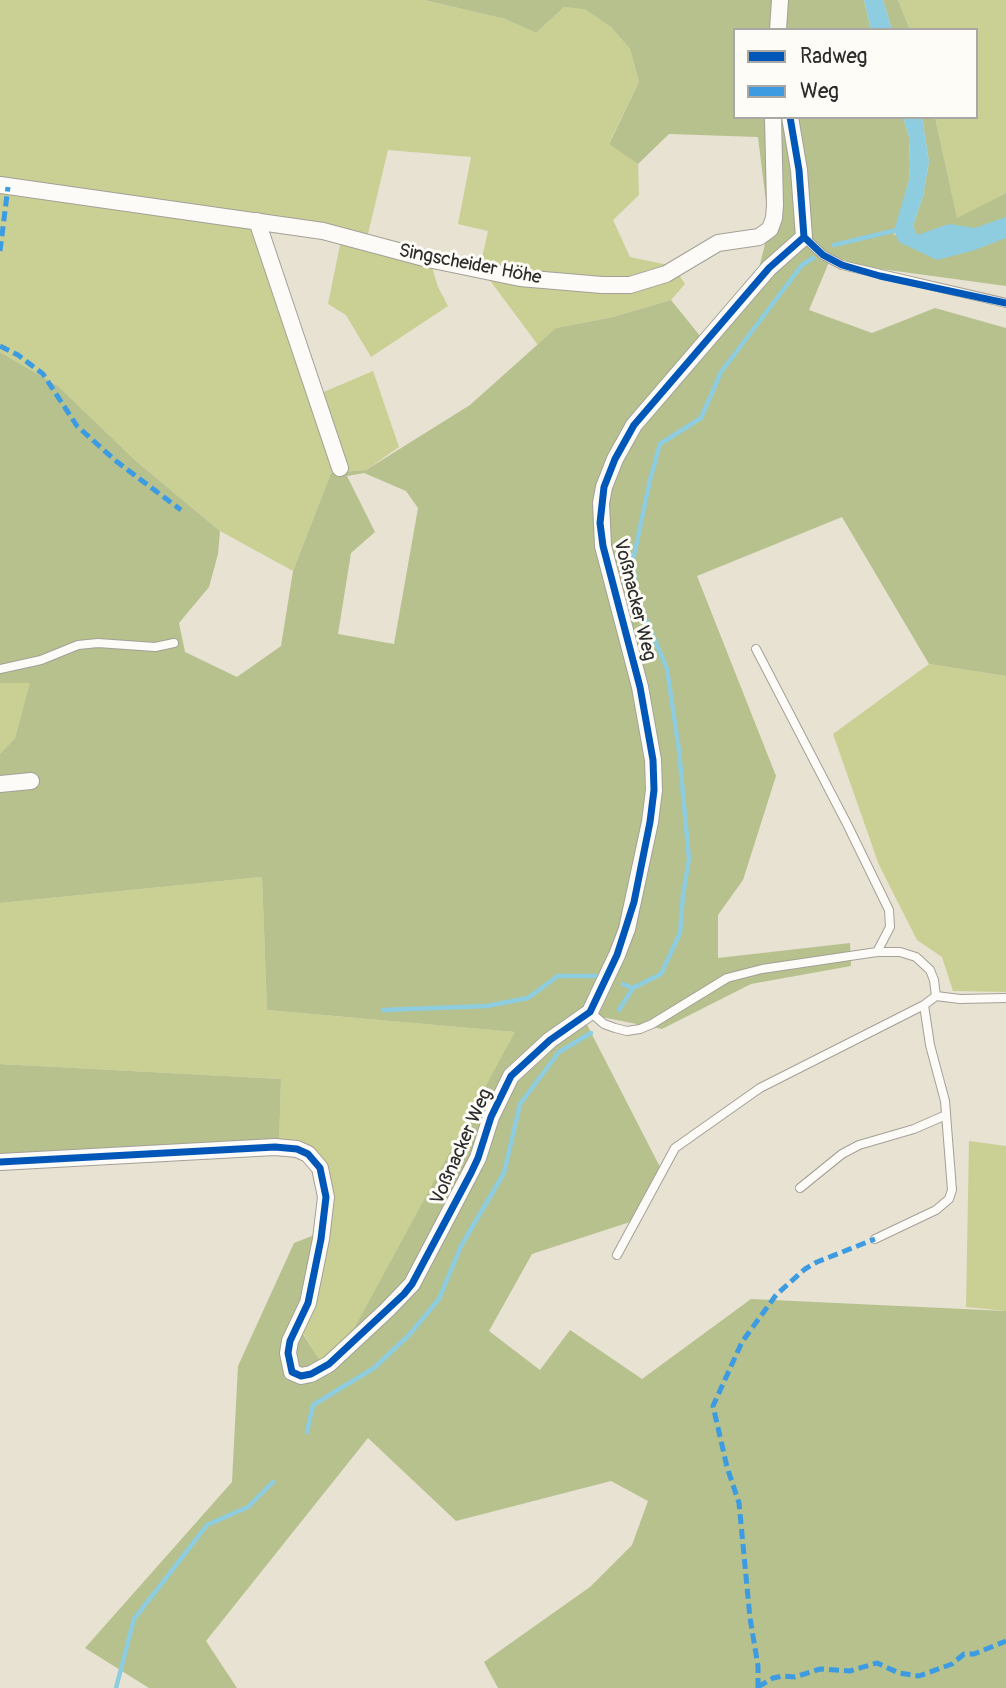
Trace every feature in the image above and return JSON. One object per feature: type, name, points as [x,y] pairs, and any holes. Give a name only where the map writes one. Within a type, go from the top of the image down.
[{"type":"street","points":[[778,28],[780,0]]},
{"type":"street","name":"Singscheider Höhe","points":[[0,185],[323,231],[428,259],[520,278],[602,285],[639,283],[666,274],[718,243],[759,237],[770,229],[775,205],[773,119]]},
{"type":"street","points":[[790,119],[799,170],[804,237]]},
{"type":"street","points":[[257,221],[340,468]]},
{"type":"street","name":"Voßnacker Weg","points":[[0,1162],[275,1147],[297,1149],[307,1154],[316,1162],[323,1176],[326,1197],[307,1303],[290,1341],[288,1353],[292,1372],[301,1376],[311,1374],[329,1364],[412,1284],[478,1158],[491,1117],[511,1076],[550,1040],[590,1012],[626,929],[650,822],[654,790],[653,760],[645,710],[603,546],[600,523],[604,487],[615,459],[634,425],[769,268],[804,237]]},
{"type":"street","points":[[0,784],[31,780]]},
{"type":"lane","points":[[804,237],[823,255],[842,265],[1006,303]]},
{"type":"lane","points":[[0,669],[41,660],[78,645],[98,643],[155,647],[174,643]]},
{"type":"lane","points":[[756,649],[889,910],[890,927],[877,951]]},
{"type":"lane","points":[[590,1012],[604,1024],[615,1028],[627,1031],[640,1029],[727,978],[762,969],[877,951],[900,952],[916,957],[930,970],[936,996]]},
{"type":"lane","points":[[617,1255],[675,1148],[760,1088],[924,1005],[936,996],[960,999],[1006,998]]},
{"type":"lane","points":[[875,1238],[936,1210],[949,1199],[952,1181],[945,1101],[930,1045],[924,1005]]},
{"type":"lane","points":[[800,1188],[859,1144],[923,1127],[946,1115]]},
{"type":"green space","points":[[0,0],[424,0],[505,19],[536,33],[564,7],[585,8],[611,27],[630,49],[639,82],[609,143],[638,164],[639,195],[613,220],[630,257],[673,266],[685,284],[671,300],[613,317],[556,328],[538,345],[480,267],[488,231],[458,224],[471,157],[388,150],[367,238],[432,267],[448,306],[371,357],[346,315],[328,304],[341,240],[286,229],[270,232],[268,241],[319,394],[373,371],[399,447],[366,470],[331,473],[293,571],[220,531],[137,462],[58,386],[0,352]]},
{"type":"green space","points":[[424,0],[772,0],[771,28],[733,28],[733,119],[904,119],[909,137],[909,180],[894,235],[917,236],[913,226],[923,196],[929,162],[922,119],[935,119],[957,218],[1006,193],[1006,286],[859,266],[832,255],[809,310],[872,333],[935,308],[1006,328],[1006,676],[929,664],[842,517],[697,576],[776,776],[743,880],[718,915],[718,958],[850,943],[851,966],[751,984],[662,1029],[581,1013],[661,1169],[633,1221],[532,1254],[489,1331],[540,1370],[570,1330],[642,1379],[751,1299],[1006,1311],[1006,1688],[498,1688],[484,1662],[590,1587],[632,1545],[648,1501],[611,1481],[456,1521],[368,1438],[206,1641],[237,1688],[149,1688],[85,1648],[232,1482],[238,1366],[294,1243],[327,1230],[303,1334],[329,1375],[515,1032],[267,1010],[262,877],[0,903],[0,754],[15,738],[30,683],[0,683],[0,352],[58,386],[137,462],[220,531],[218,554],[209,587],[179,623],[185,652],[237,677],[281,646],[293,571],[331,473],[366,470],[470,405],[556,328],[613,317],[671,300],[705,342],[756,280],[768,218],[758,137],[669,134],[638,164],[609,144],[639,82],[630,49],[611,27],[585,9],[564,7],[536,33],[505,19]],"holes":[[[364,473],[406,491],[418,508],[394,644],[338,634],[351,553],[375,532],[347,476]]]},
{"type":"green space","points":[[786,0],[864,0],[871,28],[786,28]]},
{"type":"green space","points":[[883,0],[898,0],[909,28],[891,28]]},
{"type":"green space","points":[[898,0],[1006,0],[1006,193],[957,219],[935,119],[978,119],[978,28],[909,28]]},
{"type":"green space","points":[[929,664],[1006,676],[1006,992],[953,991],[942,957],[917,940],[879,865],[833,734]]},
{"type":"green space","points":[[31,682],[15,738],[0,754],[0,683]]},
{"type":"green space","points":[[262,877],[267,1010],[516,1032],[329,1376],[303,1333],[329,1174],[279,1146],[281,1079],[0,1064],[0,903]]},
{"type":"green space","points":[[0,1064],[281,1079],[279,1146],[0,1158]]},
{"type":"green space","points":[[969,1141],[1006,1146],[1006,1311],[966,1307]]},
{"type":"water","points":[[864,0],[883,0],[891,28],[871,28]]},
{"type":"water","points":[[904,119],[922,119],[929,162],[923,196],[913,226],[917,235],[949,224],[975,228],[1006,217],[1006,238],[937,260],[899,242],[894,231],[909,180],[909,137]]},
{"type":"waterway","points":[[834,245],[897,230]]},
{"type":"waterway","points":[[619,1010],[633,988],[661,974],[680,933],[689,859],[679,751],[667,669],[636,595],[633,560],[650,480],[660,444],[701,418],[721,372],[802,265],[813,258]]},
{"type":"waterway","points":[[383,1010],[487,1006],[528,998],[558,976],[597,976]]},
{"type":"waterway","points":[[623,984],[633,988]]},
{"type":"waterway","points":[[307,1432],[313,1405],[374,1368],[409,1335],[439,1299],[461,1246],[504,1173],[520,1104],[559,1052],[591,1033]]},
{"type":"waterway","points":[[116,1688],[134,1619],[207,1525],[248,1507],[273,1482]]},
{"type":"marked path","points":[[0,251],[8,187]]},
{"type":"marked path","points":[[0,346],[18,355],[43,374],[77,426],[116,461],[181,510]]},
{"type":"marked path","points":[[758,1688],[758,1666],[750,1618],[739,1503],[727,1467],[713,1406],[742,1342],[776,1295],[817,1262],[875,1239]]},
{"type":"marked path","points":[[758,1687],[773,1678],[795,1677],[820,1669],[850,1671],[877,1663],[899,1673],[919,1676],[952,1664],[964,1654],[974,1654],[1006,1641]]},
{"type":"cycle path","points":[[790,119],[799,170],[804,237],[823,255],[842,265],[880,276],[1006,303]]},
{"type":"cycle path","points":[[0,1162],[275,1147],[297,1149],[308,1154],[320,1168],[326,1197],[321,1239],[308,1303],[290,1341],[288,1353],[292,1372],[301,1376],[311,1374],[329,1364],[404,1294],[412,1284],[471,1173],[491,1117],[511,1076],[550,1040],[590,1012],[617,955],[634,902],[650,822],[654,790],[653,760],[640,687],[603,546],[600,523],[604,487],[615,459],[634,425],[769,268],[804,237]]}]
